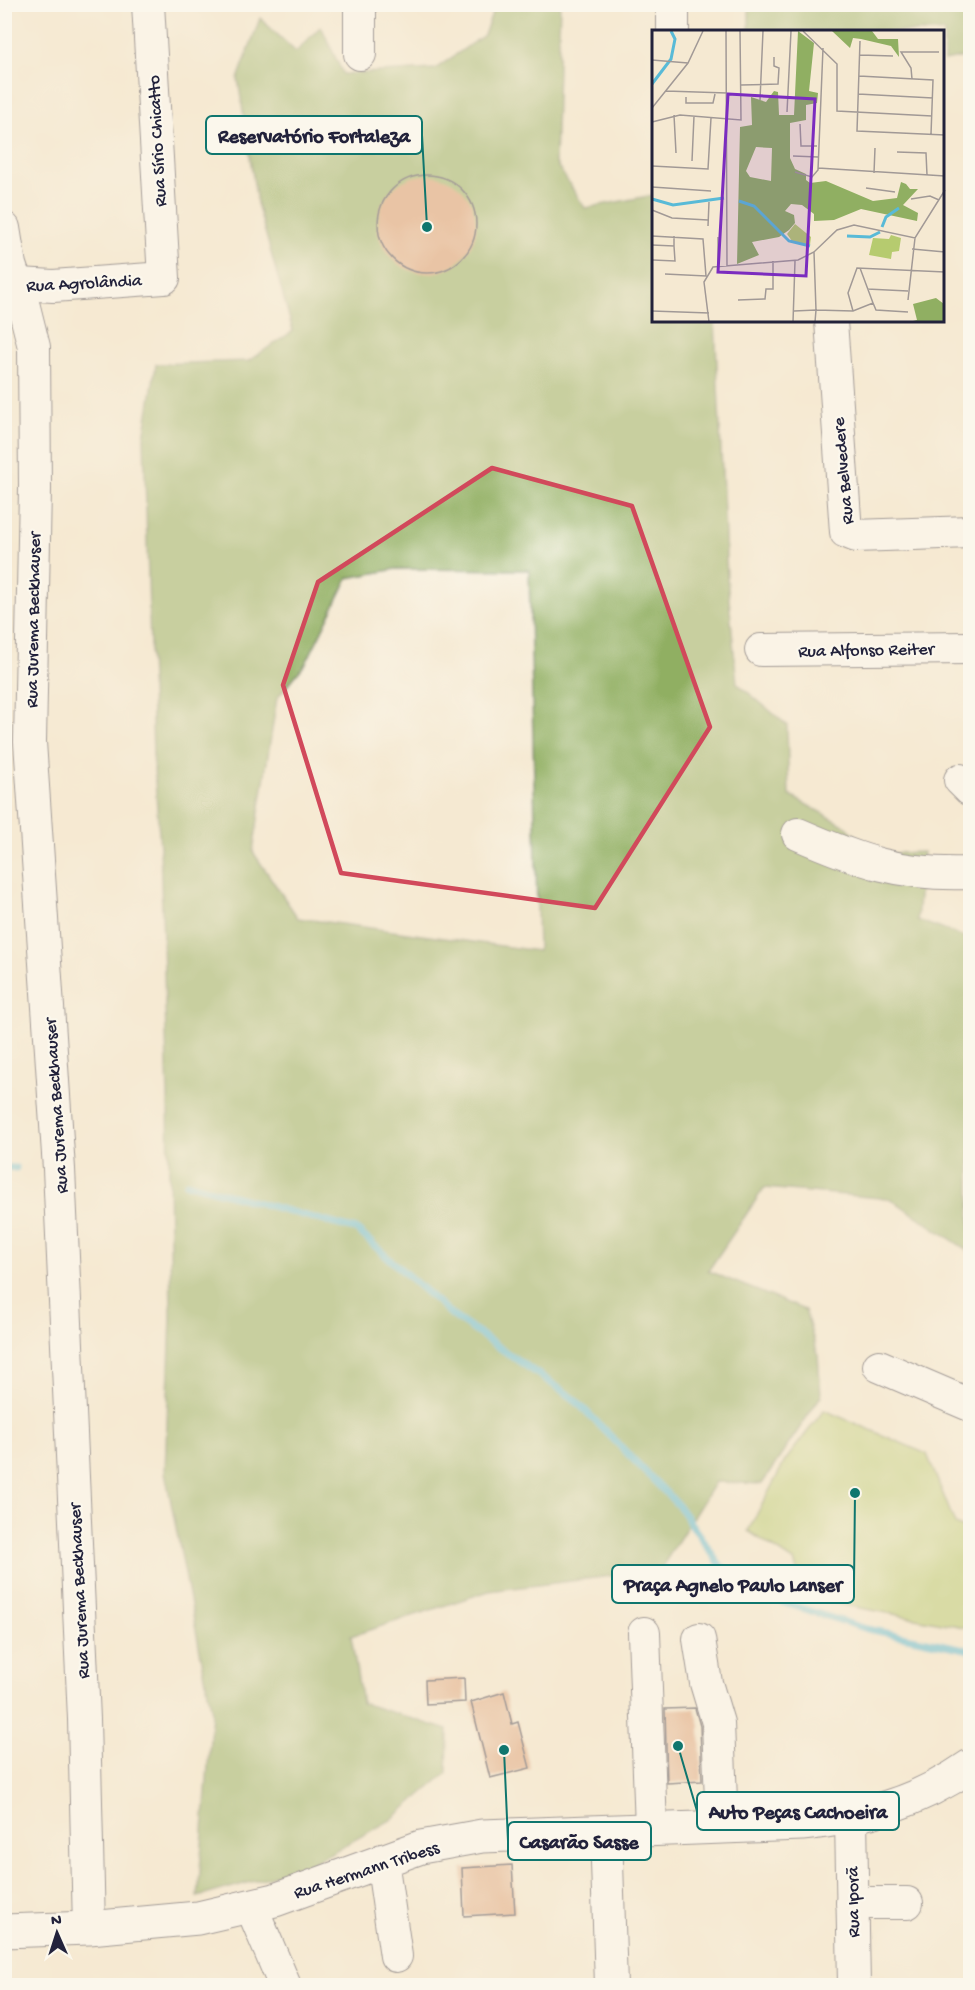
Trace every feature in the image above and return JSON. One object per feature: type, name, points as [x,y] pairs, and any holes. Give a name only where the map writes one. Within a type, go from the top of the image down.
[{"type":"main road","name":"Rua Hermann Tribess","points":[[4,1931],[89,1928],[198,1918],[275,1900],[421,1847],[482,1836],[802,1824],[851,1819],[876,1813],[917,1796],[970,1767]]},
{"type":"street","name":"Rua Sírio Chicatto","points":[[148,4],[164,278]]},
{"type":"street","points":[[360,4],[360,54]]},
{"type":"street","points":[[673,4],[673,30]]},
{"type":"street","name":"Rua Jurema Beckhauser","points":[[4,228],[11,284],[34,346],[35,489],[30,742],[60,1169],[84,1719],[89,1928]]},
{"type":"street","name":"Rua Agrolândia","points":[[11,284],[53,286],[164,278]]},
{"type":"street","name":"Rua Belvedere","points":[[831,322],[846,532],[856,536],[970,532]]},
{"type":"street","name":"Rua Alfonso Reiter","points":[[761,650],[970,648]]},
{"type":"street","points":[[798,834],[868,862],[944,874],[970,873]]},
{"type":"street","points":[[879,1366],[970,1405]]},
{"type":"street","points":[[644,1633],[651,1829]]},
{"type":"street","points":[[699,1639],[706,1683],[718,1722],[722,1827]]},
{"type":"street","name":"Rua Iporã","points":[[851,1819],[854,1986]]},
{"type":"street","points":[[606,1831],[611,1986]]},
{"type":"street","points":[[382,1860],[396,1956]]},
{"type":"street","points":[[852,1903],[907,1903]]},
{"type":"street","points":[[251,1906],[285,1986]]},
{"type":"highlighted area","points":[[492,468],[632,506],[710,727],[595,908],[341,873],[283,685],[318,582]]},
{"type":"green space","points":[[495,5],[560,5],[555,162],[585,208],[652,195],[652,322],[715,322],[727,577],[737,683],[787,725],[789,795],[846,826],[874,854],[923,852],[917,920],[970,939],[970,1252],[891,1199],[764,1188],[708,1271],[805,1310],[818,1355],[821,1396],[762,1484],[715,1482],[660,1570],[489,1591],[351,1636],[362,1703],[448,1730],[447,1773],[391,1820],[307,1866],[198,1897],[212,1712],[165,1472],[171,1317],[168,1099],[160,848],[153,755],[144,438],[156,364],[248,361],[293,331],[257,203],[238,79],[260,18],[296,52],[321,26],[343,74],[435,69],[484,35]],"holes":[[[396,569],[529,570],[538,951],[298,918],[253,852],[277,698],[306,663],[348,578]]]},
{"type":"green space","points":[[749,5],[970,5],[970,56],[945,61],[945,30],[749,30]]},
{"type":"green space","points":[[824,1410],[927,1454],[955,1524],[970,1531],[970,1628],[806,1598],[794,1561],[748,1531],[785,1461]]},
{"type":"building","points":[[427,175],[446,179],[461,190],[472,205],[476,224],[472,243],[461,258],[446,269],[427,273],[408,269],[393,258],[382,243],[378,224],[382,205],[393,190],[408,179]]},
{"type":"building","points":[[464,1678],[465,1702],[426,1704],[425,1680]]},
{"type":"building","points":[[504,1692],[512,1724],[518,1722],[530,1768],[490,1778],[471,1702]]},
{"type":"building","points":[[695,1708],[700,1726],[702,1781],[667,1783],[665,1709]]},
{"type":"building","points":[[512,1865],[515,1913],[464,1916],[462,1868]]},
{"type":"waterway","points":[[4,1167],[16,1168]]},
{"type":"waterway","points":[[187,1183],[357,1230],[453,1316],[573,1398],[677,1504],[721,1566],[772,1599],[867,1629],[970,1650]]},
{"type":"place","name":"Reservatório Fortaleza","points":[[427,227]]},
{"type":"place","name":"Praça Agnelo Paulo Lanser","points":[[855,1493]]},
{"type":"place","name":"Auto Peças Cachoeira","points":[[678,1746]]},
{"type":"place","name":"Casarão Sasse","points":[[504,1750]]}]
